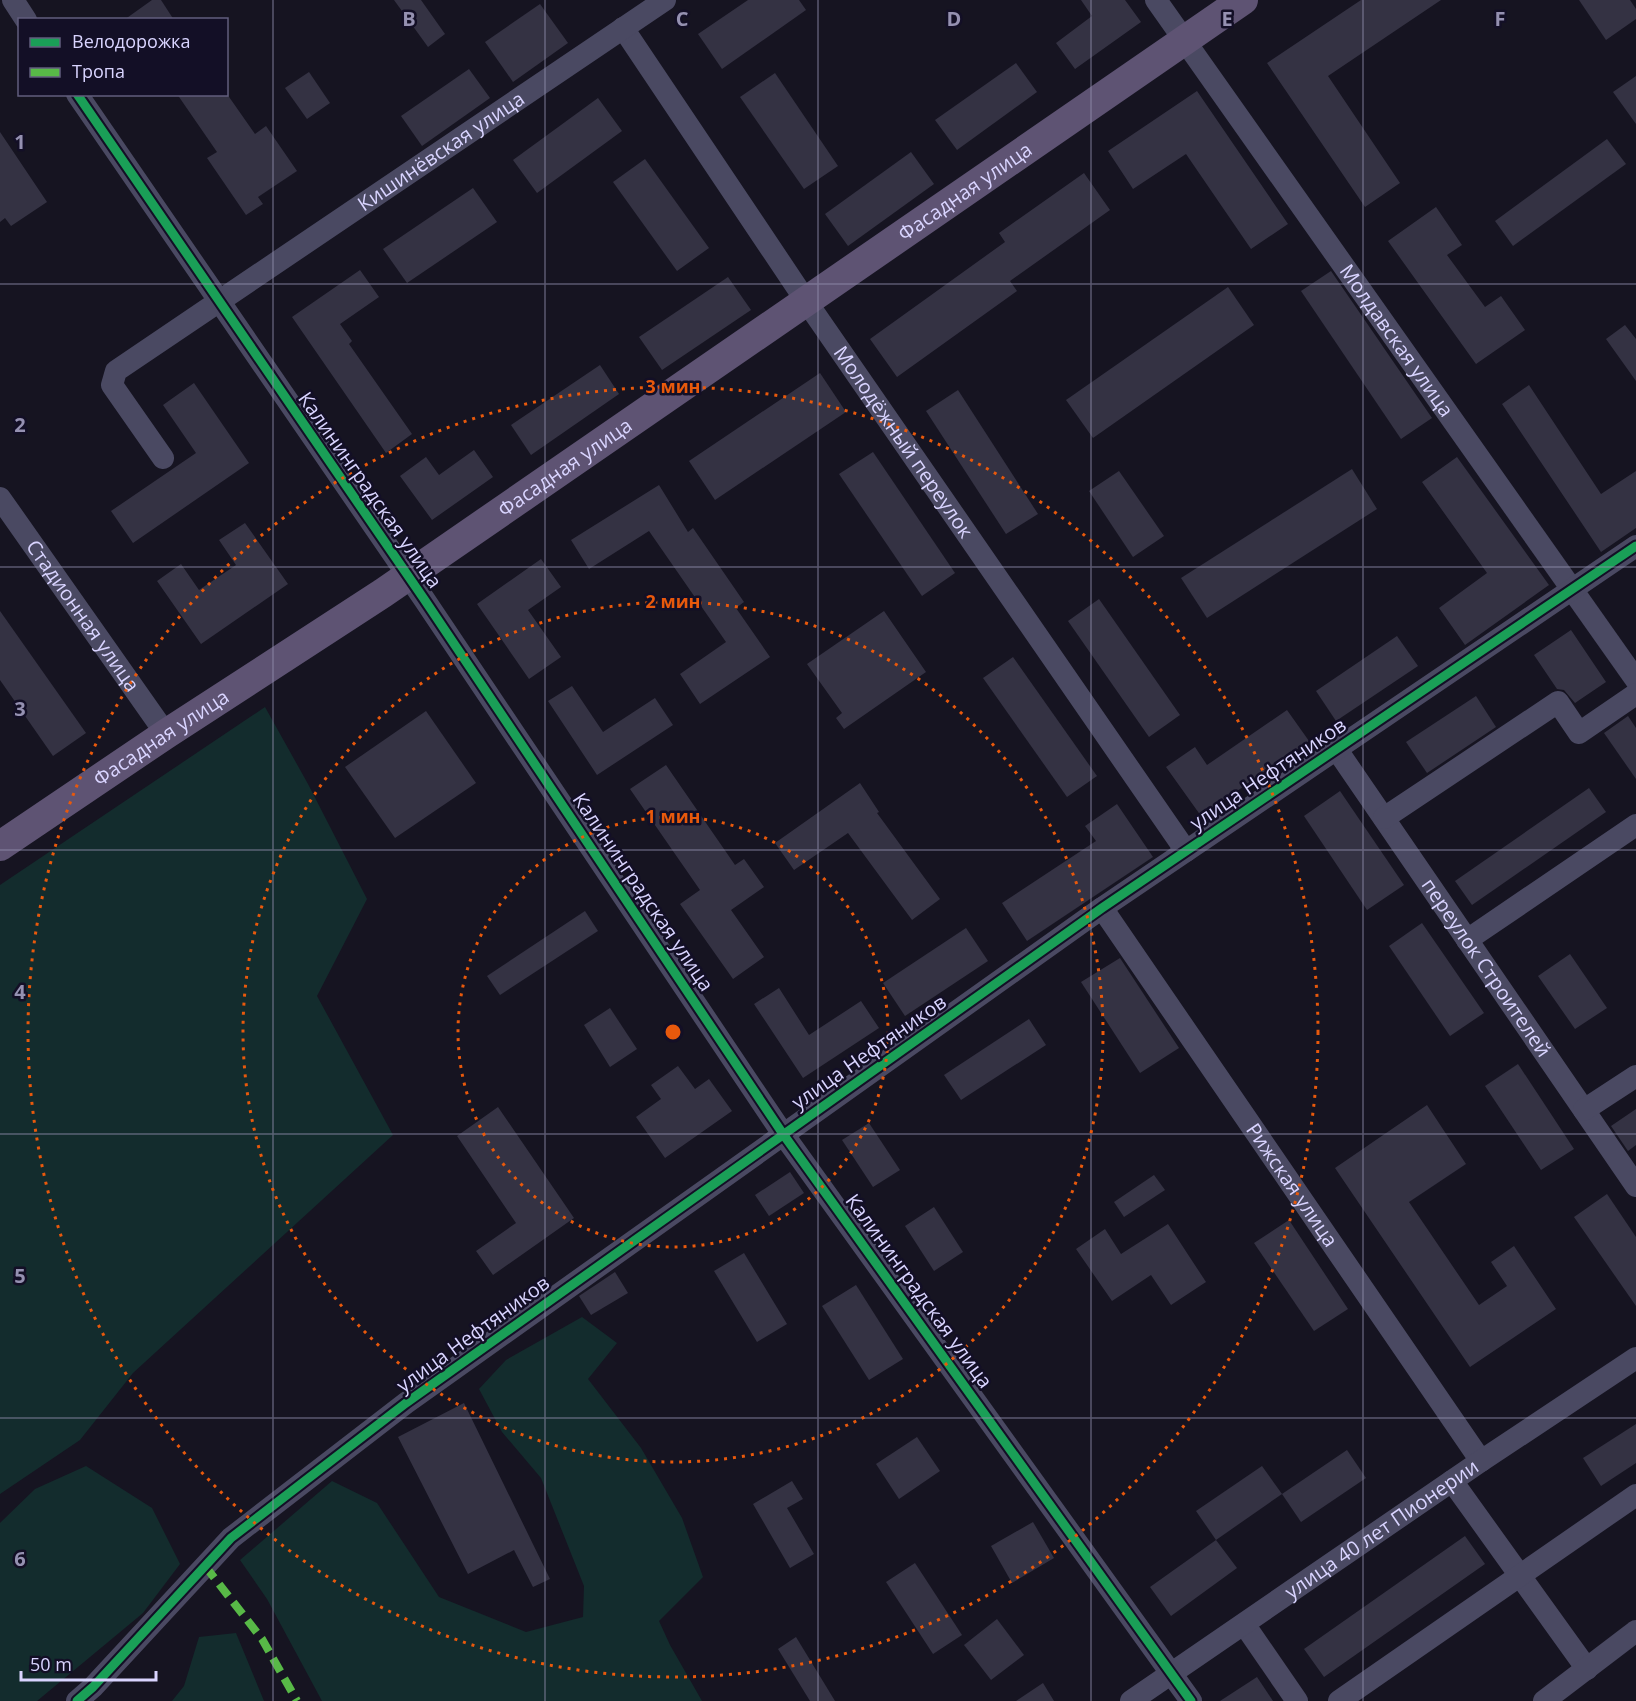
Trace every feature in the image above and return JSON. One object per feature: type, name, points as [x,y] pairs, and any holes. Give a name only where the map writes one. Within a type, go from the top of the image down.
[{"type":"main road","name":"Фасадная улица","points":[[0,846],[408,576],[1243,0]]},
{"type":"street","points":[[13,0],[25,18]]},
{"type":"street","name":"Кишинёвская улица","points":[[163,458],[112,386],[116,371],[665,0]]},
{"type":"street","name":"Молдавская улица","points":[[1156,0],[1636,680]]},
{"type":"street","name":"Молодёжный переулок","points":[[623,28],[806,301],[1186,851]]},
{"type":"street","name":"Калининградская улица","points":[[78,96],[408,576],[783,1134],[1191,1701]]},
{"type":"street","name":"Стадионная улица","points":[[0,498],[166,734]]},
{"type":"street","name":"улица Нефтяников","points":[[77,1701],[93,1687],[231,1538],[406,1403],[1102,909],[1636,546]]},
{"type":"street","points":[[1384,818],[1558,702],[1579,733],[1636,694]]},
{"type":"street","name":"переулок Строителей","points":[[1337,750],[1636,1186]]},
{"type":"street","points":[[1467,940],[1636,825]]},
{"type":"street","name":"Рижская улица","points":[[1102,909],[1481,1461]]},
{"type":"street","points":[[1584,1110],[1636,1076]]},
{"type":"street","name":"улица 40 лет Пионерии","points":[[1131,1701],[1481,1461],[1636,1358]]},
{"type":"street","points":[[1452,1481],[1587,1668]]},
{"type":"street","points":[[1340,1701],[1636,1495]]},
{"type":"street","points":[[1244,1624],[1297,1701]]},
{"type":"street","points":[[1544,1701],[1636,1631]]},
{"type":"green space","points":[[265,707],[308,784],[367,899],[317,996],[393,1135],[133,1373],[80,1440],[0,1494],[0,885]]},
{"type":"green space","points":[[582,1317],[617,1343],[588,1379],[641,1448],[682,1518],[703,1577],[659,1621],[702,1701],[322,1701],[267,1599],[240,1560],[332,1481],[377,1503],[439,1597],[526,1632],[583,1617],[584,1586],[541,1478],[502,1432],[479,1389],[506,1360]]},
{"type":"green space","points":[[86,1466],[152,1508],[180,1564],[143,1613],[37,1701],[0,1701],[0,1523],[35,1489]]},
{"type":"green space","points":[[236,1633],[264,1701],[172,1701],[184,1686],[199,1637]]},
{"type":"building","points":[[152,0],[161,0],[173,18],[127,18]]},
{"type":"building","points":[[394,0],[421,0],[445,34],[428,47]]},
{"type":"building","points":[[748,0],[799,0],[806,10],[722,69],[698,34]]},
{"type":"building","points":[[1081,0],[1125,0],[1141,22],[1075,69],[1056,43],[1092,16]]},
{"type":"building","points":[[1361,0],[1441,0],[1328,76],[1400,183],[1365,207],[1267,63]]},
{"type":"building","points":[[1579,0],[1630,0],[1636,9],[1636,19],[1606,40]]},
{"type":"building","points":[[540,4],[568,43],[513,82],[485,42]]},
{"type":"building","points":[[1016,63],[1037,92],[957,150],[935,120]]},
{"type":"building","points":[[469,69],[490,98],[422,146],[401,116]]},
{"type":"building","points":[[309,72],[330,103],[307,119],[285,88]]},
{"type":"building","points":[[775,73],[838,166],[804,189],[740,97]]},
{"type":"building","points":[[1636,76],[1636,124],[1613,92]]},
{"type":"building","points":[[1197,91],[1288,224],[1251,249],[1186,154],[1133,189],[1108,151]]},
{"type":"building","points":[[228,95],[255,134],[266,126],[297,171],[258,197],[263,204],[246,215],[207,158],[217,152],[178,96]]},
{"type":"building","points":[[598,98],[622,131],[537,193],[513,160]]},
{"type":"building","points":[[0,132],[47,202],[11,226],[5,218],[0,222]]},
{"type":"building","points":[[1607,139],[1626,164],[1513,246],[1495,221]]},
{"type":"building","points":[[911,152],[934,184],[848,246],[825,214]]},
{"type":"building","points":[[645,159],[709,248],[677,271],[613,182]]},
{"type":"building","points":[[1084,173],[1110,210],[1010,281],[1017,291],[897,377],[870,339],[1005,242],[999,233]]},
{"type":"building","points":[[473,188],[497,222],[407,283],[383,249]]},
{"type":"building","points":[[1436,207],[1462,245],[1447,255],[1485,307],[1501,296],[1525,330],[1476,364],[1388,241]]},
{"type":"building","points":[[360,270],[379,297],[340,324],[352,341],[349,344],[412,434],[386,453],[292,317]]},
{"type":"building","points":[[1331,271],[1432,418],[1401,439],[1301,291]]},
{"type":"building","points":[[728,277],[751,310],[662,370],[639,337]]},
{"type":"building","points":[[1228,287],[1254,325],[1093,438],[1066,400]]},
{"type":"building","points":[[1625,325],[1636,339],[1636,381],[1606,339]]},
{"type":"building","points":[[600,365],[619,394],[531,455],[511,425]]},
{"type":"building","points":[[820,373],[846,412],[715,500],[689,461]]},
{"type":"building","points":[[194,383],[249,463],[133,543],[111,511],[196,453],[163,405]]},
{"type":"building","points":[[1529,385],[1601,494],[1636,471],[1636,528],[1601,552],[1502,404]]},
{"type":"building","points":[[958,390],[1038,514],[1006,534],[926,411]]},
{"type":"building","points":[[474,450],[493,477],[432,520],[400,476],[426,457],[439,475]]},
{"type":"building","points":[[873,452],[955,573],[922,596],[839,474]]},
{"type":"building","points":[[1457,457],[1549,585],[1465,645],[1439,608],[1487,573],[1422,482]]},
{"type":"building","points":[[1352,469],[1377,509],[1207,618],[1181,578]]},
{"type":"building","points":[[1119,471],[1164,536],[1133,557],[1089,491]]},
{"type":"building","points":[[659,485],[688,532],[693,528],[744,602],[736,608],[770,657],[700,704],[680,674],[726,642],[649,531],[589,569],[571,540]]},
{"type":"building","points":[[245,523],[288,584],[201,644],[157,581],[181,564],[199,590],[236,565],[219,540]]},
{"type":"building","points":[[541,559],[561,587],[528,610],[561,657],[529,679],[477,604]]},
{"type":"building","points":[[1099,599],[1180,715],[1149,737],[1068,621]]},
{"type":"building","points":[[0,611],[86,733],[53,756],[0,680]]},
{"type":"building","points":[[884,611],[926,672],[844,729],[836,718],[842,713],[807,664]]},
{"type":"building","points":[[1571,630],[1606,682],[1575,703],[1564,690],[1557,689],[1534,655]]},
{"type":"building","points":[[1397,636],[1418,666],[1336,721],[1316,691]]},
{"type":"building","points":[[1013,657],[1097,776],[1067,797],[983,678]]},
{"type":"building","points":[[572,686],[603,732],[655,698],[673,725],[597,775],[548,701]]},
{"type":"building","points":[[1476,696],[1496,727],[1427,773],[1406,742]]},
{"type":"building","points":[[1287,710],[1309,741],[1201,816],[1166,767],[1195,747],[1207,765]]},
{"type":"building","points":[[426,711],[476,783],[395,838],[345,767]]},
{"type":"building","points":[[1628,716],[1636,728],[1636,779],[1604,733]]},
{"type":"building","points":[[666,765],[735,865],[744,859],[764,887],[731,910],[764,957],[733,979],[680,904],[700,890],[630,789]]},
{"type":"building","points":[[860,783],[879,812],[877,813],[940,899],[912,920],[848,833],[794,870],[775,843]]},
{"type":"building","points":[[1589,788],[1606,812],[1472,905],[1455,881]]},
{"type":"building","points":[[1340,791],[1404,885],[1367,910],[1304,816]]},
{"type":"building","points":[[1117,804],[1153,857],[1027,941],[1002,903],[1096,841],[1085,826]]},
{"type":"building","points":[[585,911],[598,931],[500,995],[487,976]]},
{"type":"building","points":[[1422,923],[1484,1013],[1450,1036],[1389,946]]},
{"type":"building","points":[[966,928],[988,961],[905,1016],[883,983]]},
{"type":"building","points":[[1570,954],[1607,1008],[1575,1029],[1538,976]]},
{"type":"building","points":[[1120,958],[1179,1048],[1140,1073],[1081,982]]},
{"type":"building","points":[[779,988],[809,1035],[861,1001],[879,1028],[803,1078],[754,1004]]},
{"type":"building","points":[[610,1008],[637,1049],[610,1067],[584,1025]]},
{"type":"building","points":[[1029,1019],[1046,1045],[961,1100],[944,1075]]},
{"type":"building","points":[[1518,1064],[1574,1149],[1541,1170],[1485,1086]]},
{"type":"building","points":[[678,1066],[695,1089],[709,1079],[732,1111],[665,1158],[636,1117],[661,1099],[651,1085]]},
{"type":"building","points":[[1427,1105],[1466,1164],[1409,1202],[1479,1305],[1507,1286],[1491,1262],[1514,1246],[1556,1309],[1470,1367],[1335,1168]]},
{"type":"building","points":[[498,1107],[574,1218],[493,1275],[476,1251],[516,1223],[457,1136]]},
{"type":"building","points":[[1636,1109],[1636,1145],[1628,1151],[1611,1126]]},
{"type":"building","points":[[869,1123],[900,1170],[873,1187],[842,1140]]},
{"type":"building","points":[[790,1172],[804,1193],[769,1216],[755,1195]]},
{"type":"building","points":[[1154,1175],[1165,1190],[1124,1217],[1114,1202]]},
{"type":"building","points":[[1607,1194],[1636,1237],[1636,1306],[1574,1217]]},
{"type":"building","points":[[934,1207],[963,1252],[934,1271],[905,1226]]},
{"type":"building","points":[[1289,1220],[1348,1309],[1314,1331],[1254,1243]]},
{"type":"building","points":[[1168,1224],[1206,1282],[1171,1305],[1151,1275],[1112,1301],[1076,1249],[1105,1229],[1121,1254]]},
{"type":"building","points":[[744,1253],[787,1324],[757,1342],[714,1271]]},
{"type":"building","points":[[615,1272],[628,1293],[591,1315],[579,1296]]},
{"type":"building","points":[[856,1285],[903,1359],[869,1380],[822,1306]]},
{"type":"building","points":[[464,1403],[550,1579],[533,1587],[514,1550],[468,1574],[398,1437]]},
{"type":"building","points":[[1636,1424],[1636,1463],[1601,1486],[1583,1458]]},
{"type":"building","points":[[917,1437],[940,1471],[899,1499],[876,1464]]},
{"type":"building","points":[[1347,1450],[1366,1478],[1301,1522],[1282,1494]]},
{"type":"building","points":[[1262,1466],[1282,1494],[1216,1540],[1196,1511]]},
{"type":"building","points":[[792,1481],[803,1499],[787,1508],[814,1554],[790,1568],[753,1504]]},
{"type":"building","points":[[1033,1522],[1054,1558],[1012,1583],[991,1546]]},
{"type":"building","points":[[1465,1536],[1485,1564],[1324,1677],[1304,1649]]},
{"type":"building","points":[[1216,1540],[1237,1568],[1171,1616],[1150,1587]]},
{"type":"building","points":[[915,1563],[962,1635],[933,1654],[886,1582]]},
{"type":"building","points":[[997,1619],[1024,1655],[991,1680],[964,1645]]},
{"type":"building","points":[[796,1637],[835,1701],[810,1701],[778,1649]]},
{"type":"building","points":[[1257,1677],[1273,1701],[1220,1701]]},
{"type":"building","points":[[1043,1683],[1054,1701],[1016,1701]]},
{"type":"marked path","points":[[205,1566],[262,1639],[297,1701]]},
{"type":"cycle path","points":[[78,96],[424,599],[783,1134],[1191,1701]]},
{"type":"cycle path","points":[[77,1701],[93,1687],[231,1538],[406,1403],[1102,908],[1636,546]]}]
